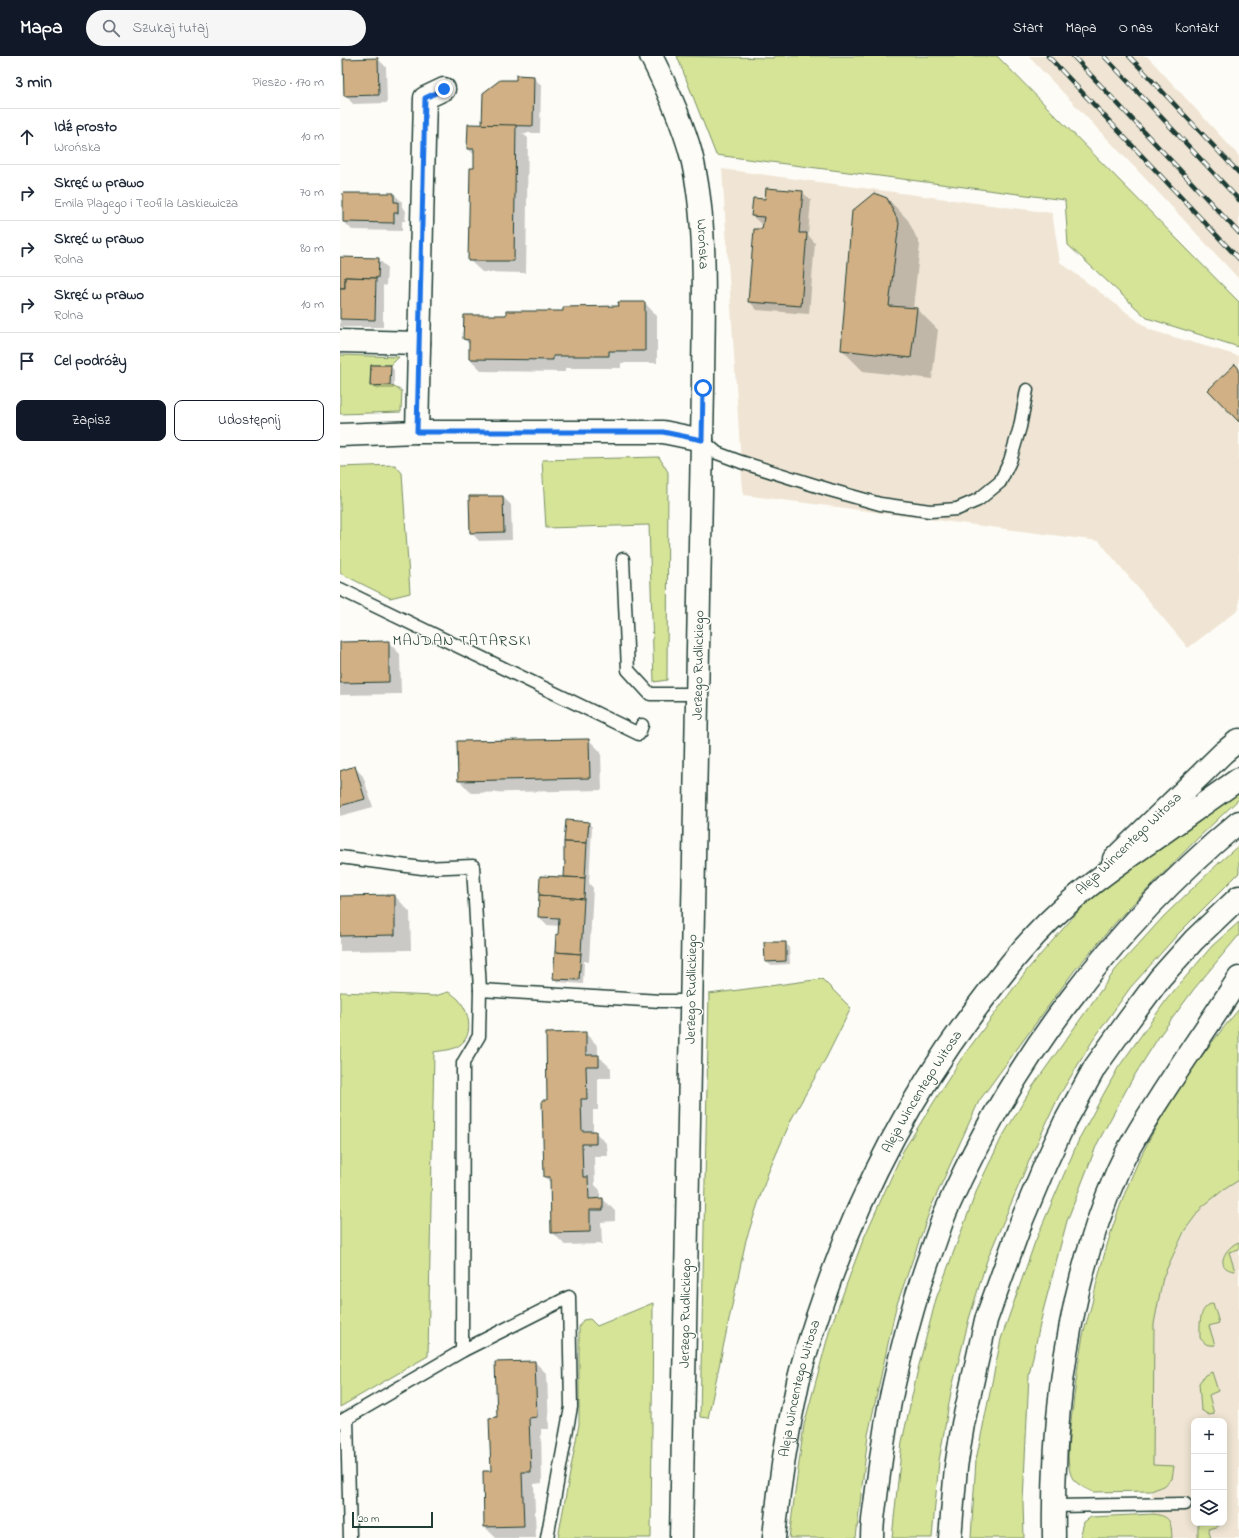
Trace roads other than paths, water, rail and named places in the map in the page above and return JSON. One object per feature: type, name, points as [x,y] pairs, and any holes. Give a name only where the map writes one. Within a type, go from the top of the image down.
[{"type":"main road","name":"Wrońska","points":[[651,56],[666,86],[681,123],[691,155],[698,191],[703,240],[702,440]]},
{"type":"main road","points":[[417,432],[425,98],[444,89]]},
{"type":"main road","points":[[340,341],[419,343]]},
{"type":"main road","points":[[340,435],[417,432],[663,432],[702,440]]},
{"type":"main road","name":"Jerzego Rudlickiego","points":[[681,1538],[702,440]]},
{"type":"main road","name":"Aleja Wincentego Witosa","points":[[774,1538],[778,1492],[787,1438],[801,1372],[814,1327],[831,1277],[854,1218],[880,1162],[911,1104],[949,1044],[986,994],[1034,937],[1223,753],[1239,740]]},
{"type":"main road","points":[[1076,896],[1125,859],[1239,779]]},
{"type":"main road","points":[[872,1538],[882,1447],[897,1368],[918,1289],[945,1212],[979,1142],[1014,1083],[1050,1028],[1108,953],[1149,906],[1184,870],[1239,822]]},
{"type":"main road","points":[[950,1538],[956,1467],[963,1424],[986,1320],[1022,1220],[1045,1165],[1065,1122],[1095,1067],[1128,1021],[1160,978],[1194,940],[1239,897]]},
{"type":"main road","points":[[1054,1538],[1056,1436],[1062,1374],[1072,1317],[1087,1255],[1118,1170],[1143,1124],[1239,978]]},
{"type":"main road","points":[[1205,1031],[1239,993]]},
{"type":"lane","points":[[702,440],[717,453],[844,494],[880,504],[930,512],[957,509],[978,500],[1000,482],[1010,462],[1020,427],[1027,390]]},
{"type":"lane","points":[[623,558],[628,670],[650,694],[698,694]]},
{"type":"lane","points":[[340,589],[640,734],[642,725]]},
{"type":"lane","points":[[340,857],[422,868],[473,866],[480,990],[478,1036],[463,1063],[462,1351]]},
{"type":"lane","points":[[480,990],[692,1001]]},
{"type":"lane","points":[[350,1538],[343,1419],[462,1351],[569,1298],[572,1407],[547,1538]]},
{"type":"lane","points":[[1054,1506],[1185,1504]]},
{"type":"railway","points":[[1048,56],[1239,259]]},
{"type":"railway","points":[[1073,56],[1239,233]]},
{"type":"railway","points":[[1104,56],[1239,200]]},
{"type":"railway","points":[[1129,56],[1239,173]]},
{"type":"district","name":"MAJDAN TATARSKI","points":[[462,641]]}]
